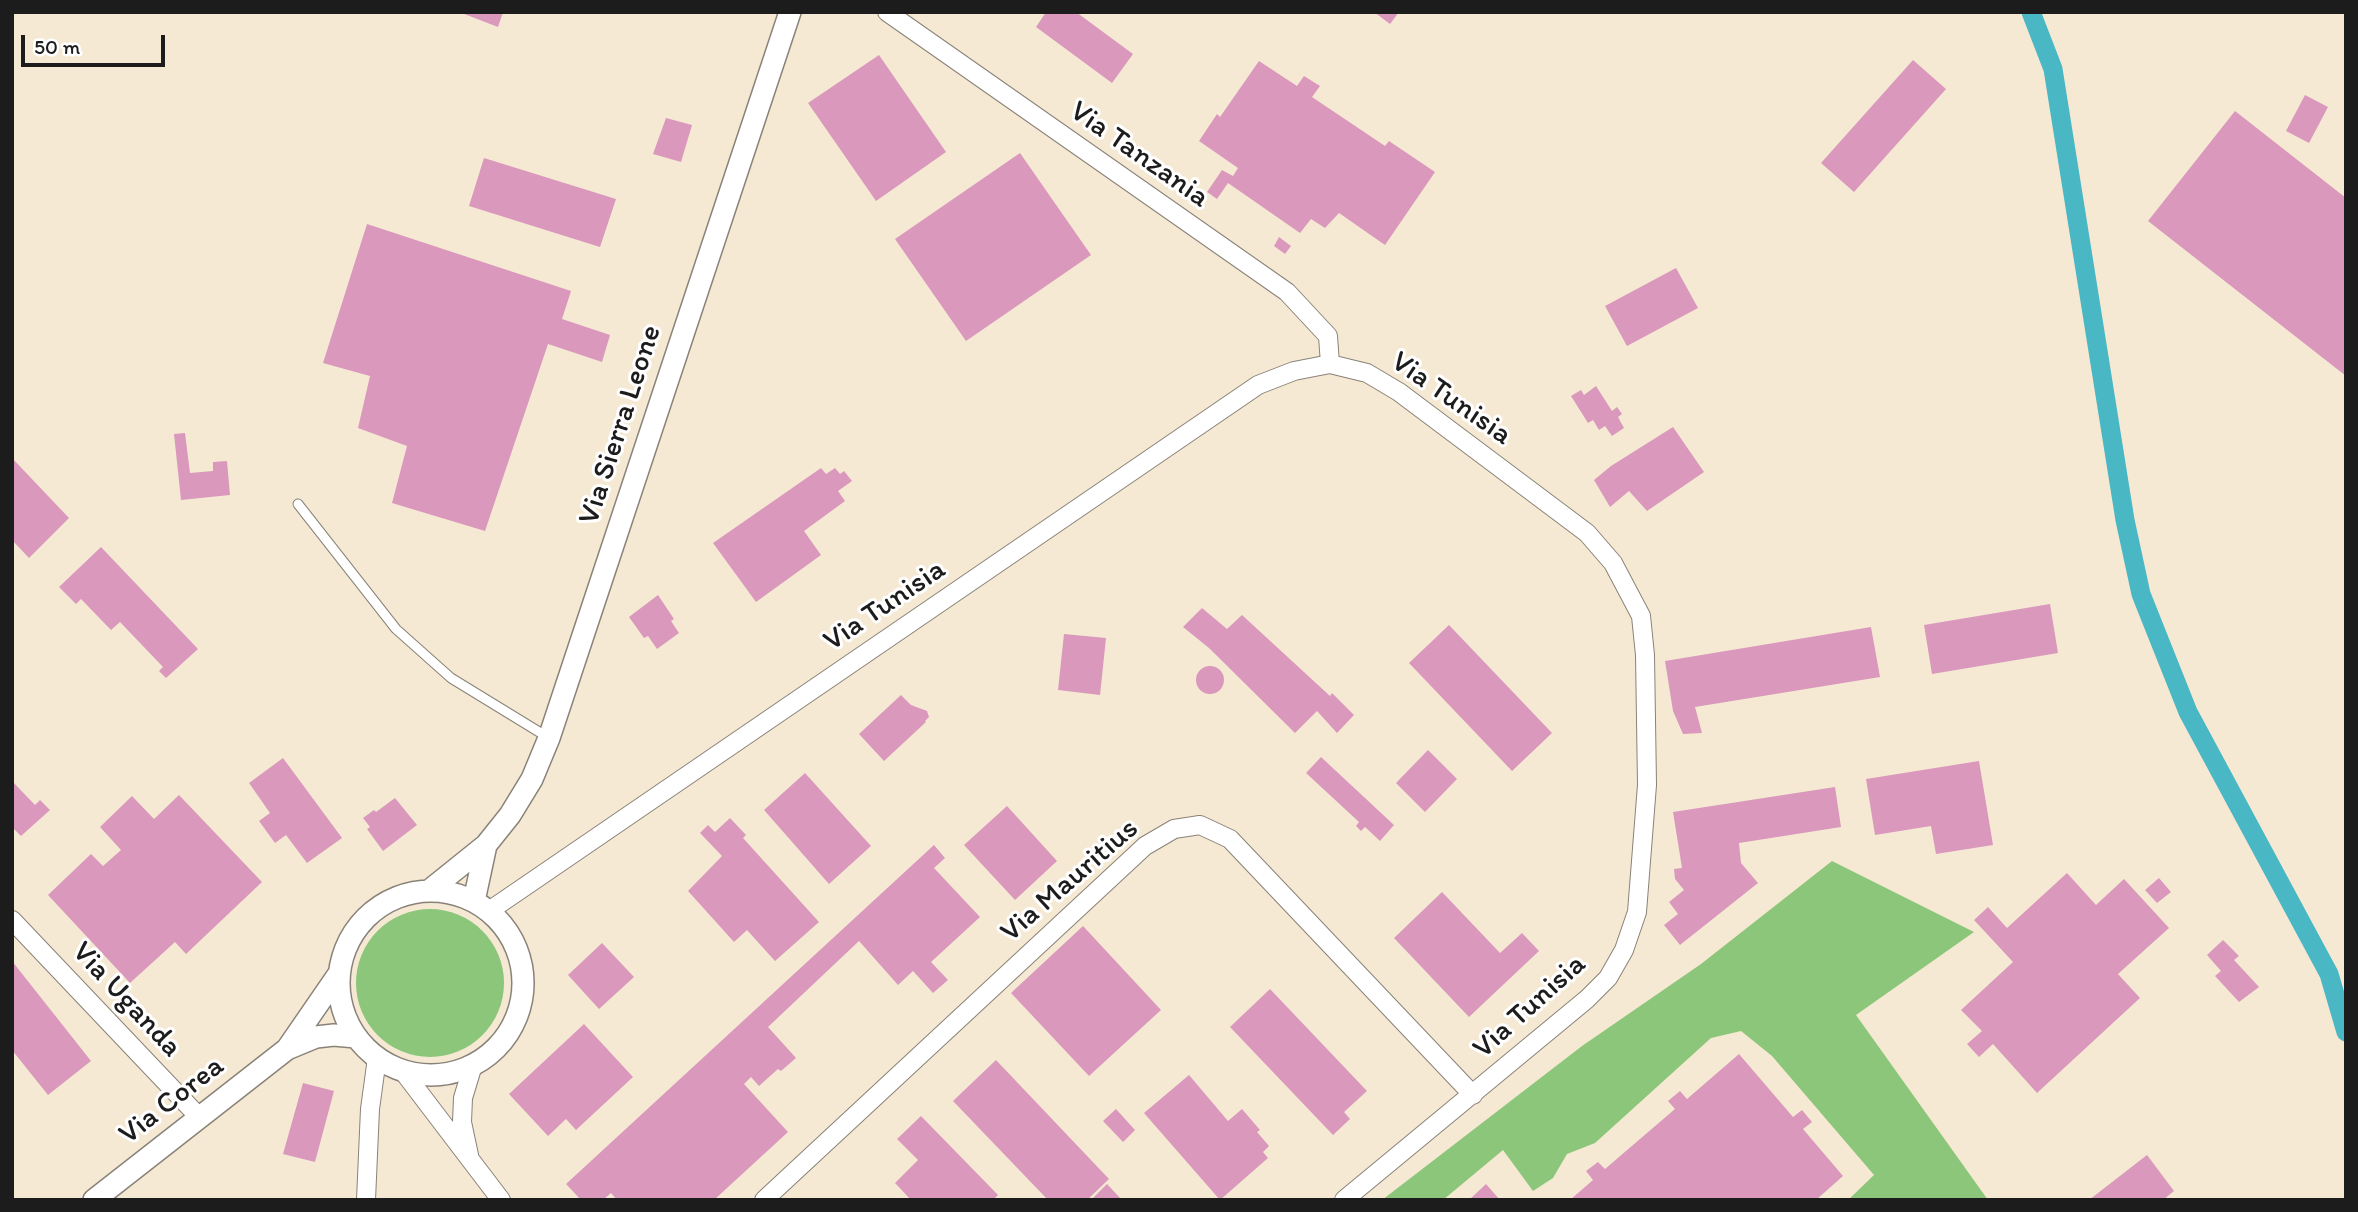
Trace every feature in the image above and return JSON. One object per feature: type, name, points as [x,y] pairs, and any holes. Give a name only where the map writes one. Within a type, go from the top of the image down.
[{"type":"street","name":"Via Sierra Leone","points":[[430,890],[486,845],[510,815],[531,779],[549,738],[790,12]]},
{"type":"street","name":"Via Tanzania","points":[[887,12],[1287,292],[1328,336],[1330,364]]},
{"type":"street","name":"Via Tunisia","points":[[482,906],[1258,385],[1294,370],[1330,364],[1367,373],[1399,392],[1587,533],[1613,563],[1641,616],[1645,655],[1647,785],[1637,912],[1624,950],[1608,978],[1587,999],[1473,1095],[1344,1200]]},
{"type":"street","name":"Via Mauritius","points":[[764,1200],[1145,846],[1174,829],[1200,825],[1230,839],[1473,1095]]},
{"type":"street","name":"Via Sierra Leone","points":[[482,906],[486,845]]},
{"type":"street","points":[[287,1049],[338,975],[348,941],[373,911],[401,895],[430,890],[452,892],[482,906],[512,939],[522,967],[522,999],[514,1022],[496,1048],[472,1065],[457,1071],[430,1075],[402,1070],[377,1058],[356,1037],[341,1008],[338,975]]},
{"type":"street","name":"Via Uganda","points":[[12,920],[200,1118]]},
{"type":"street","points":[[287,1049],[316,1037],[356,1037]]},
{"type":"street","name":"Via Corea","points":[[94,1200],[287,1049]]},
{"type":"street","points":[[366,1200],[370,1109],[377,1058]]},
{"type":"street","points":[[471,1162],[462,1122],[463,1098],[472,1065]]},
{"type":"street","points":[[402,1070],[501,1200]]},
{"type":"lane","points":[[298,504],[396,629],[451,678],[549,738]]},
{"type":"green space","points":[[1832,861],[1974,932],[1856,1015],[1988,1200],[1848,1200],[1874,1175],[1772,1056],[1741,1031],[1711,1038],[1595,1143],[1567,1154],[1553,1178],[1533,1191],[1503,1150],[1443,1200],[1382,1200],[1582,1046],[1701,964]]},
{"type":"green space","points":[[430,909],[458,915],[482,931],[498,955],[504,983],[498,1011],[482,1035],[458,1051],[430,1057],[402,1051],[378,1035],[362,1011],[356,983],[362,955],[378,931],[402,915]]},
{"type":"building","points":[[459,12],[503,12],[498,27]]},
{"type":"building","points":[[1046,12],[1076,12],[1133,54],[1112,83],[1036,27]]},
{"type":"building","points":[[1374,12],[1399,12],[1390,24]]},
{"type":"building","points":[[879,55],[946,152],[876,201],[808,103]]},
{"type":"building","points":[[1913,60],[1946,89],[1854,192],[1821,163]]},
{"type":"building","points":[[1259,61],[1297,86],[1304,76],[1320,86],[1312,97],[1385,146],[1389,141],[1435,172],[1385,245],[1339,213],[1325,228],[1311,219],[1300,233],[1228,183],[1217,199],[1207,192],[1222,170],[1233,176],[1238,168],[1199,141],[1217,114],[1220,117]]},
{"type":"building","points":[[2305,95],[2328,107],[2309,143],[2286,131]]},
{"type":"building","points":[[2235,111],[2346,198],[2346,376],[2148,221]]},
{"type":"building","points":[[666,118],[692,125],[681,162],[653,154]]},
{"type":"building","points":[[1020,153],[1091,255],[966,341],[895,239]]},
{"type":"building","points":[[484,158],[616,199],[600,247],[469,206]]},
{"type":"building","points":[[367,224],[571,291],[562,319],[610,335],[602,362],[548,344],[485,531],[392,503],[407,446],[358,428],[370,376],[323,363]]},
{"type":"building","points":[[1279,237],[1291,246],[1285,254],[1274,246]]},
{"type":"building","points":[[1676,268],[1698,308],[1627,346],[1605,306]]},
{"type":"building","points":[[1596,386],[1612,411],[1617,407],[1622,414],[1618,417],[1624,428],[1612,436],[1605,426],[1599,430],[1593,420],[1588,423],[1571,396],[1581,390],[1584,395]]},
{"type":"building","points":[[1673,427],[1704,472],[1647,511],[1629,491],[1610,507],[1594,480],[1611,466]]},
{"type":"building","points":[[185,433],[190,473],[213,471],[213,462],[227,461],[230,495],[181,500],[174,434]]},
{"type":"building","points":[[12,458],[69,518],[29,558],[12,540]]},
{"type":"building","points":[[821,468],[826,474],[835,468],[840,474],[844,471],[852,481],[838,491],[845,501],[804,531],[821,555],[756,602],[713,543]]},
{"type":"building","points":[[101,547],[198,649],[166,678],[159,671],[163,667],[120,622],[111,630],[81,599],[76,604],[59,587]]},
{"type":"building","points":[[658,595],[674,619],[671,621],[679,633],[657,649],[648,636],[644,638],[629,617]]},
{"type":"building","points":[[2050,604],[2058,653],[1932,674],[1924,625]]},
{"type":"building","points":[[1202,608],[1227,629],[1242,615],[1354,715],[1337,733],[1317,711],[1295,733],[1209,648],[1183,627]]},
{"type":"building","points":[[1449,625],[1552,733],[1512,771],[1409,663]]},
{"type":"building","points":[[1871,627],[1880,677],[1695,707],[1702,733],[1683,734],[1673,711],[1665,661]]},
{"type":"building","points":[[1064,634],[1106,638],[1100,695],[1058,690]]},
{"type":"building","points":[[1210,666],[1220,670],[1224,680],[1220,690],[1210,694],[1200,690],[1196,680],[1200,670]]},
{"type":"building","points":[[901,695],[911,705],[927,711],[929,717],[884,761],[859,734]]},
{"type":"building","points":[[1428,750],[1457,779],[1425,812],[1396,783]]},
{"type":"building","points":[[1321,757],[1394,825],[1380,841],[1365,827],[1361,831],[1356,826],[1359,822],[1306,773]]},
{"type":"building","points":[[283,758],[342,838],[307,863],[286,835],[275,843],[259,821],[270,813],[249,783]]},
{"type":"building","points":[[1979,761],[1993,845],[1936,854],[1931,826],[1875,835],[1866,779]]},
{"type":"building","points":[[805,773],[871,846],[829,884],[764,810]]},
{"type":"building","points":[[12,781],[35,805],[40,800],[50,810],[21,836],[12,827]]},
{"type":"building","points":[[1835,787],[1841,827],[1739,843],[1741,863],[1758,883],[1680,945],[1664,925],[1678,914],[1669,902],[1684,890],[1675,879],[1674,869],[1682,868],[1673,812]]},
{"type":"building","points":[[179,795],[262,882],[186,954],[175,942],[130,983],[48,895],[91,854],[103,866],[121,850],[100,827],[132,796],[154,819]]},
{"type":"building","points":[[395,798],[417,825],[383,851],[367,829],[370,827],[363,818]]},
{"type":"building","points":[[1007,806],[1057,861],[1015,900],[964,845]]},
{"type":"building","points":[[730,818],[746,835],[743,838],[819,922],[775,961],[747,930],[734,942],[688,891],[722,856],[700,833],[708,825],[715,832]]},
{"type":"building","points":[[934,845],[945,858],[934,868],[980,917],[931,962],[948,980],[933,993],[913,971],[898,985],[859,941],[768,1027],[796,1058],[759,1086],[751,1077],[744,1084],[788,1132],[714,1200],[617,1200],[611,1193],[603,1200],[581,1200],[566,1184]]},
{"type":"building","points":[[2067,873],[2096,905],[2124,879],[2169,928],[2118,974],[2140,998],[2037,1093],[1993,1044],[1979,1057],[1967,1044],[1982,1031],[1961,1010],[2013,962],[1974,920],[1988,907],[2007,928]]},
{"type":"building","points":[[2159,878],[2171,892],[2157,903],[2145,890]]},
{"type":"building","points":[[1442,892],[1500,953],[1522,933],[1539,951],[1469,1017],[1394,938]]},
{"type":"building","points":[[1083,926],[1161,1010],[1089,1076],[1011,993]]},
{"type":"building","points":[[2223,940],[2239,956],[2234,960],[2259,987],[2239,1002],[2215,976],[2221,971],[2207,955]]},
{"type":"building","points":[[602,943],[634,977],[599,1009],[568,975]]},
{"type":"building","points":[[12,961],[91,1061],[48,1095],[12,1050]]},
{"type":"building","points":[[1270,989],[1367,1091],[1344,1112],[1350,1119],[1333,1135],[1230,1027]]},
{"type":"building","points":[[584,1024],[633,1077],[576,1130],[566,1119],[548,1136],[509,1094]]},
{"type":"building","points":[[1739,1054],[1793,1117],[1802,1110],[1812,1122],[1803,1129],[1843,1176],[1816,1200],[1570,1200],[1593,1180],[1586,1171],[1598,1162],[1605,1169],[1675,1109],[1668,1101],[1680,1091],[1687,1099]]},
{"type":"building","points":[[996,1060],[1109,1179],[1087,1200],[1048,1200],[953,1101]]},
{"type":"building","points":[[1189,1075],[1228,1121],[1242,1109],[1260,1130],[1257,1132],[1269,1146],[1263,1152],[1268,1158],[1220,1200],[1144,1113]]},
{"type":"building","points":[[303,1083],[334,1091],[315,1162],[283,1154]]},
{"type":"building","points":[[1116,1109],[1135,1130],[1123,1142],[1103,1121]]},
{"type":"building","points":[[921,1116],[998,1195],[993,1200],[911,1200],[895,1183],[918,1160],[897,1139]]},
{"type":"building","points":[[2147,1155],[2174,1191],[2163,1200],[2089,1200]]},
{"type":"building","points":[[1107,1184],[1122,1200],[1091,1200]]},
{"type":"building","points":[[1486,1184],[1500,1200],[1469,1200]]},
{"type":"waterway","points":[[2031,12],[2053,69],[2125,520],[2141,594],[2188,712],[2329,974],[2346,1032]]}]
